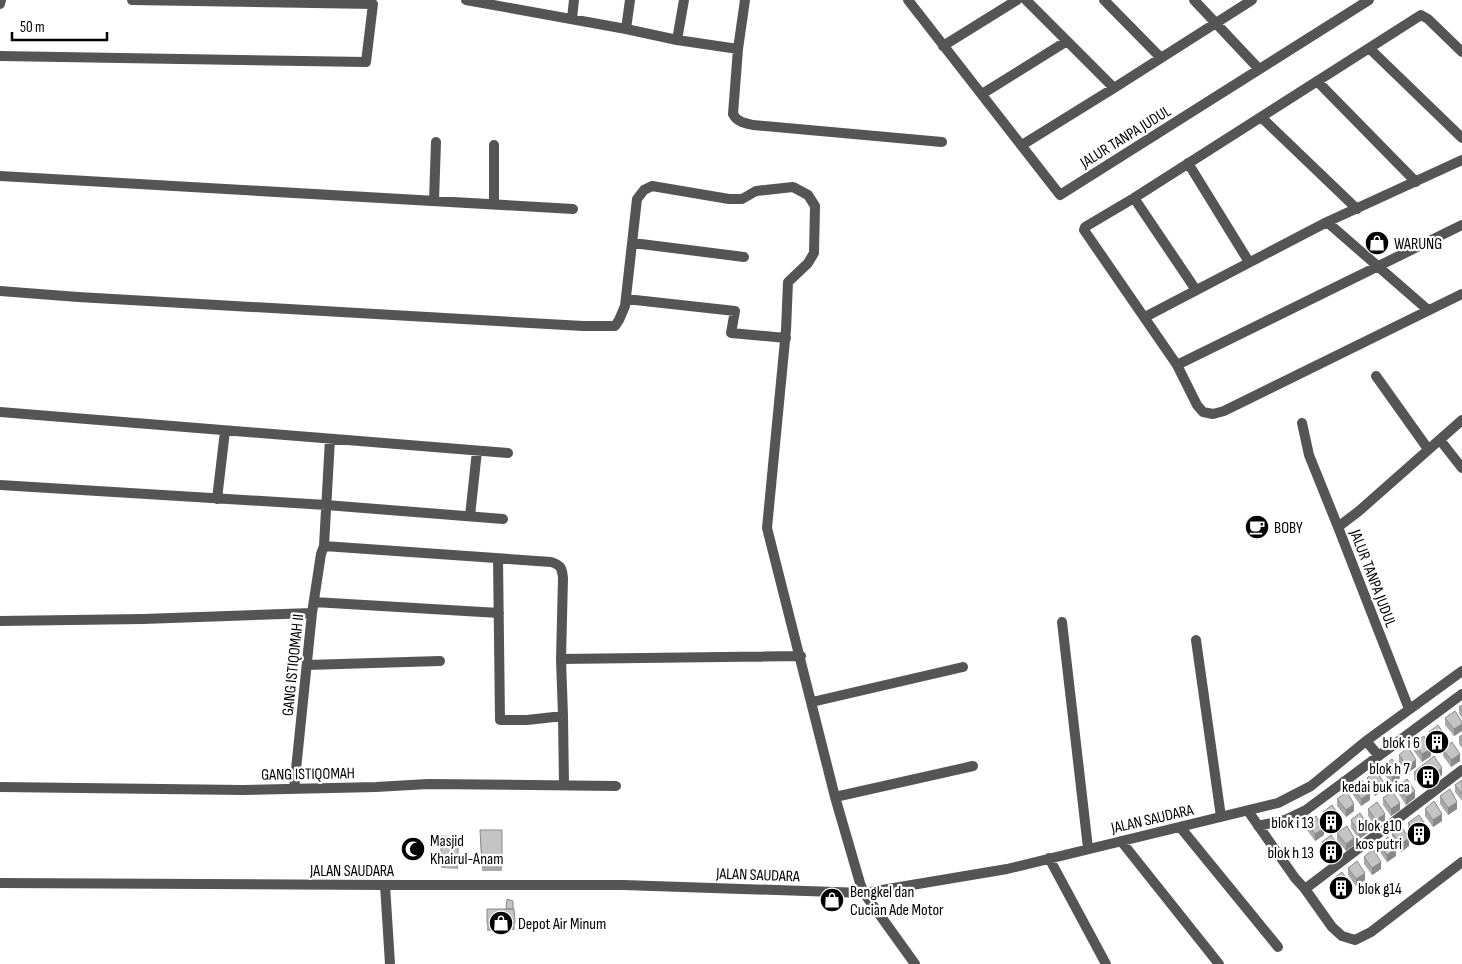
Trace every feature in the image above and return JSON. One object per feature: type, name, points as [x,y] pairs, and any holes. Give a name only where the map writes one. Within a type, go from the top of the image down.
[{"type":"street","points":[[0,56],[366,62],[376,2],[132,0]]},
{"type":"street","points":[[466,0],[506,3],[572,19],[626,28],[678,40],[738,49]]},
{"type":"street","points":[[572,19],[574,0]]},
{"type":"street","points":[[626,28],[630,0]]},
{"type":"street","points":[[678,40],[684,0]]},
{"type":"street","points":[[745,0],[738,49],[733,114],[735,118],[753,125],[942,142]]},
{"type":"street","name":"JALUR TANPA JUDUL","points":[[908,0],[1060,195],[1369,0]]},
{"type":"street","points":[[943,46],[1017,0]]},
{"type":"street","points":[[1026,0],[1114,88]]},
{"type":"street","points":[[1104,0],[1161,58]]},
{"type":"street","points":[[1194,0],[1260,69]]},
{"type":"street","points":[[1022,145],[1252,0]]},
{"type":"street","points":[[1462,52],[1423,15],[1085,227],[1084,230],[1177,365],[1197,405],[1203,412],[1213,414],[1224,411],[1462,294]]},
{"type":"street","points":[[982,94],[1067,41]]},
{"type":"street","points":[[1368,48],[1462,138]]},
{"type":"street","points":[[1317,81],[1416,182]]},
{"type":"street","points":[[1262,116],[1357,209]]},
{"type":"street","points":[[434,200],[436,142]]},
{"type":"street","points":[[494,145],[494,204]]},
{"type":"street","points":[[1145,317],[1327,222],[1462,160]]},
{"type":"street","points":[[1188,163],[1249,262]]},
{"type":"street","points":[[0,176],[573,209]]},
{"type":"street","points":[[0,291],[78,298],[583,326],[615,326],[625,306],[637,199],[644,190],[652,186],[729,199],[742,198],[756,191],[792,188],[808,195],[815,206],[814,253],[808,263],[788,282],[786,338],[767,528],[835,796],[864,893],[915,964]]},
{"type":"street","points":[[1134,198],[1196,290]]},
{"type":"street","points":[[1327,222],[1428,310]]},
{"type":"street","points":[[1177,365],[1462,225]]},
{"type":"street","points":[[633,243],[744,257]]},
{"type":"street","points":[[626,299],[735,311],[731,333],[786,338]]},
{"type":"street","points":[[1376,376],[1428,450]]},
{"type":"street","points":[[0,412],[508,453]]},
{"type":"street","name":"JALUR TANPA JUDUL","points":[[1409,708],[1338,527],[1359,511],[1462,420]]},
{"type":"street","points":[[1302,423],[1309,455],[1338,527]]},
{"type":"street","points":[[218,499],[225,431]]},
{"type":"street","name":"GANG ISTIQOMAH II","points":[[294,789],[312,613],[321,554],[324,546],[330,439]]},
{"type":"street","points":[[1440,440],[1462,468]]},
{"type":"street","points":[[470,516],[477,451]]},
{"type":"street","points":[[0,485],[503,518]]},
{"type":"street","points":[[324,546],[558,564],[562,569],[561,659],[564,785]]},
{"type":"street","points":[[498,559],[500,720],[527,720],[563,716]]},
{"type":"street","points":[[314,602],[499,613]]},
{"type":"street","points":[[0,621],[143,619],[312,613]]},
{"type":"street","points":[[1062,622],[1088,848]]},
{"type":"street","points":[[1196,640],[1220,817]]},
{"type":"street","points":[[561,659],[801,656]]},
{"type":"street","points":[[307,665],[440,661]]},
{"type":"street","points":[[812,702],[963,667]]},
{"type":"street","name":"JALAN SAUDARA","points":[[0,883],[385,886],[623,885],[864,893],[998,870],[1278,803],[1312,786],[1409,708],[1462,671]]},
{"type":"street","points":[[1258,826],[1285,820],[1306,810],[1462,694]]},
{"type":"street","points":[[1366,741],[1378,756]]},
{"type":"street","points":[[835,796],[973,766]]},
{"type":"street","points":[[1305,889],[1462,770]]},
{"type":"street","name":"GANG ISTIQOMAH","points":[[0,787],[294,789],[428,784],[616,786]]},
{"type":"street","points":[[1248,811],[1332,927],[1342,936],[1355,940],[1371,932],[1462,862]]},
{"type":"street","points":[[1180,827],[1278,947]]},
{"type":"street","points":[[1121,841],[1219,964]]},
{"type":"street","points":[[1049,858],[1106,964]]},
{"type":"street","points":[[385,886],[390,964]]},
{"type":"building","points":[[1455,711],[1462,724],[1454,729],[1445,718]]},
{"type":"building","points":[[1438,725],[1446,737],[1437,743],[1429,732]]},
{"type":"building","points":[[1424,736],[1431,749],[1422,754],[1414,744]]},
{"type":"building","points":[[1452,742],[1460,754],[1451,760],[1443,749]]},
{"type":"building","points":[[1408,747],[1416,760],[1407,766],[1399,755]]},
{"type":"building","points":[[1434,756],[1442,768],[1423,782],[1414,772]]},
{"type":"building","points":[[1392,759],[1400,771],[1392,777],[1383,766]]},
{"type":"building","points":[[1376,770],[1384,783],[1375,789],[1367,778]]},
{"type":"building","points":[[1407,779],[1415,791],[1406,797],[1398,786]]},
{"type":"building","points":[[1362,780],[1370,793],[1361,799],[1353,788]]},
{"type":"building","points":[[1462,780],[1462,794],[1455,785]]},
{"type":"building","points":[[1450,789],[1457,802],[1448,808],[1440,796]]},
{"type":"building","points":[[1392,791],[1400,803],[1391,809],[1383,798]]},
{"type":"building","points":[[1347,792],[1354,804],[1346,810],[1337,799]]},
{"type":"building","points":[[1434,801],[1442,814],[1433,820],[1425,809]]},
{"type":"building","points":[[1377,802],[1385,814],[1376,820],[1368,809]]},
{"type":"building","points":[[1332,805],[1340,817],[1331,823],[1323,812]]},
{"type":"building","points":[[1360,813],[1368,825],[1359,832],[1351,820]]},
{"type":"building","points":[[1419,815],[1429,830],[1421,836],[1408,823]]},
{"type":"building","points":[[1316,816],[1324,828],[1315,834],[1307,823]]},
{"type":"building","points":[[1347,826],[1354,838],[1346,844],[1337,833]]},
{"type":"building","points":[[1401,826],[1409,838],[1401,844],[1392,833]]},
{"type":"building","points":[[480,830],[502,830],[502,864],[482,864]]},
{"type":"building","points":[[1331,835],[1339,847],[1330,853],[1322,842]]},
{"type":"building","points":[[441,836],[458,837],[458,862],[441,861]]},
{"type":"building","points":[[1388,837],[1396,849],[1387,855],[1379,844]]},
{"type":"building","points":[[1373,849],[1381,862],[1372,868],[1364,857]]},
{"type":"building","points":[[1357,861],[1365,873],[1356,879],[1348,868]]},
{"type":"building","points":[[1342,872],[1350,884],[1341,890],[1333,879]]},
{"type":"building","points":[[507,899],[513,901],[513,909],[506,909]]},
{"type":"building","points":[[487,909],[514,909],[515,923],[487,923]]},
{"type":"place","name":"WARUNG","points":[[1377,243]]},
{"type":"place","name":"BOBY","points":[[1257,527]]},
{"type":"place","name":"blok i 6","points":[[1437,742]]},
{"type":"place","name":"blok h 7 kedai buk ica","points":[[1428,777]]},
{"type":"place","name":"blok i 13","points":[[1331,822]]},
{"type":"place","name":"blok g10 kos putri","points":[[1419,834]]},
{"type":"place","name":"Masjid Khairul-Anam","points":[[413,849]]},
{"type":"place","name":"blok h 13","points":[[1331,852]]},
{"type":"place","name":"blok g14","points":[[1341,888]]},
{"type":"place","name":"Bengkel dan Cucian Ade Motor","points":[[832,900]]},
{"type":"place","name":"Depot Air Minum","points":[[501,923]]}]
